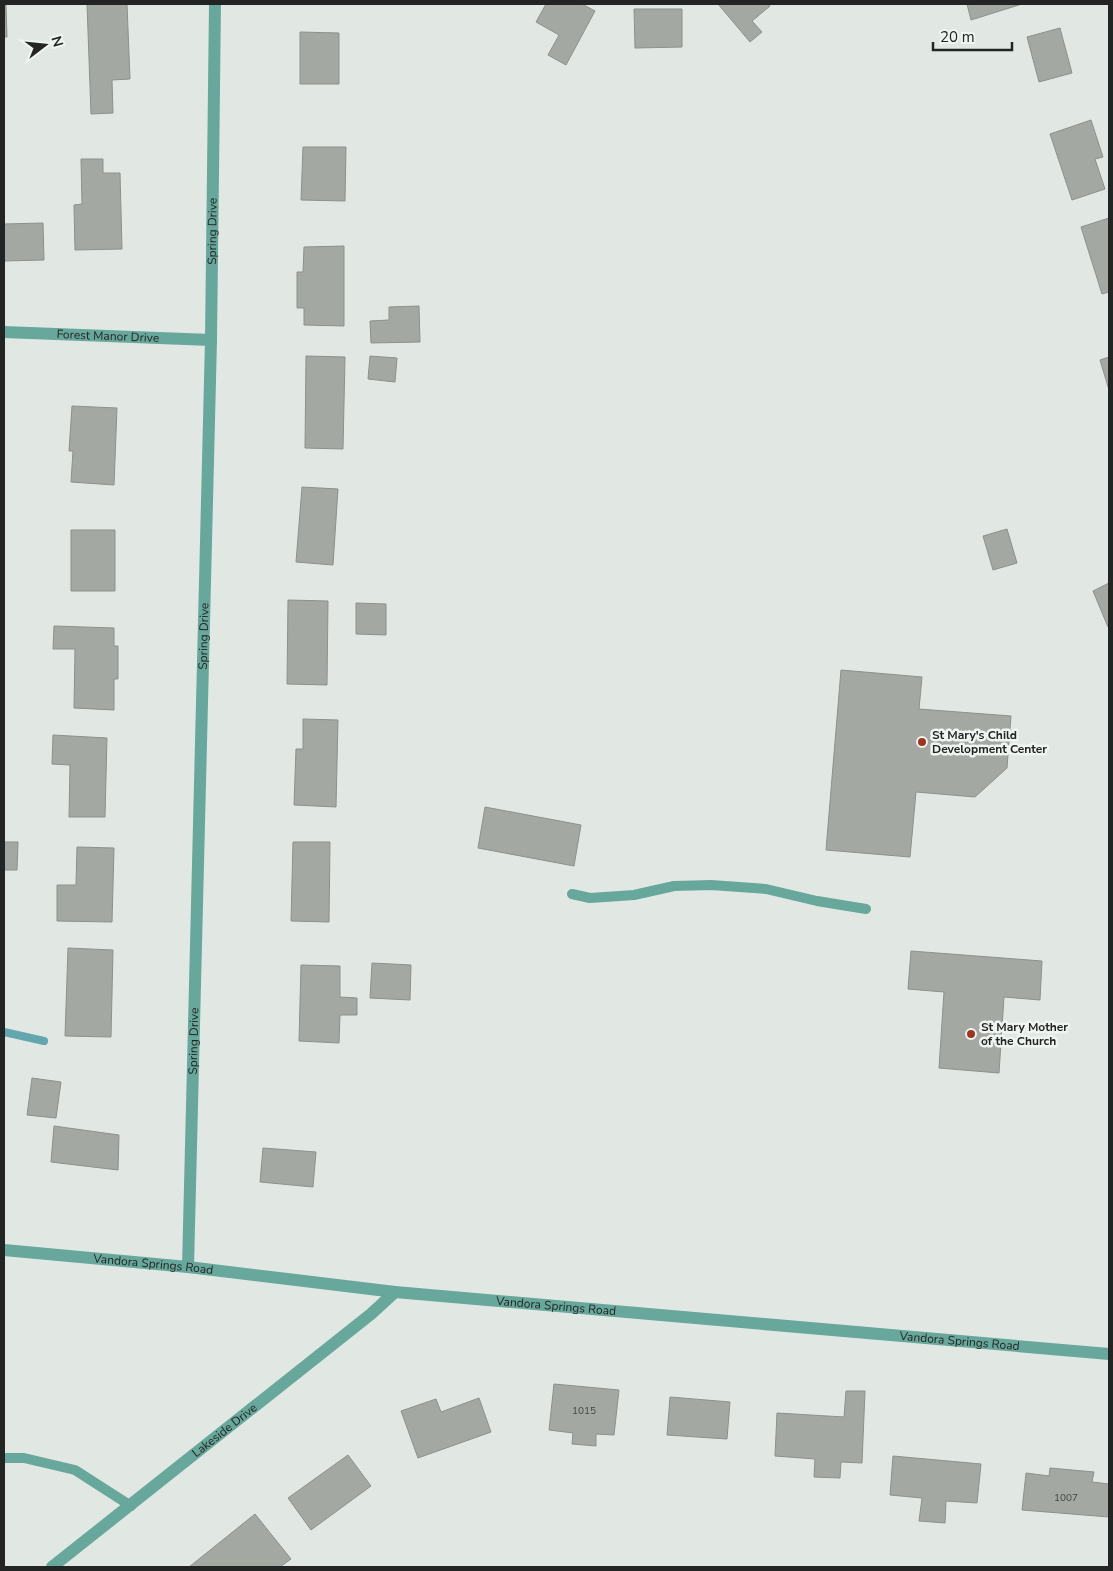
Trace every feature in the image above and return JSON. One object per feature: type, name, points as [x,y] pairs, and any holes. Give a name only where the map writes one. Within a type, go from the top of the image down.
[{"type":"street","name":"Spring Drive","points":[[188,1267],[211,340],[215,4]]},
{"type":"street","name":"Forest Manor Drive","points":[[4,332],[211,340]]},
{"type":"street","name":"Vandora Springs Road","points":[[4,1250],[188,1267],[395,1292],[1109,1354]]},
{"type":"street","name":"Lakeside Drive","points":[[52,1567],[371,1314],[395,1292]]},
{"type":"lane","points":[[572,894],[590,898],[634,895],[674,886],[711,885],[766,889],[817,901],[866,909]]},
{"type":"lane","points":[[4,1458],[24,1458],[75,1470],[131,1506]]},
{"type":"building","points":[[4,4],[6,4],[7,37],[4,37]]},
{"type":"building","points":[[87,4],[127,4],[130,79],[112,80],[113,113],[91,114]]},
{"type":"building","points":[[546,4],[582,4],[595,11],[566,65],[548,55],[559,35],[536,22]]},
{"type":"building","points":[[718,4],[769,4],[770,6],[752,21],[762,32],[750,42]]},
{"type":"building","points":[[967,4],[1022,4],[971,20]]},
{"type":"building","points":[[634,9],[682,9],[682,47],[635,48]]},
{"type":"building","points":[[1060,28],[1072,73],[1039,82],[1027,37]]},
{"type":"building","points":[[300,32],[339,33],[339,84],[300,84]]},
{"type":"building","points":[[1091,120],[1103,157],[1095,159],[1105,189],[1072,200],[1050,134]]},
{"type":"building","points":[[303,147],[346,147],[345,201],[301,200]]},
{"type":"building","points":[[81,159],[103,159],[103,173],[120,173],[122,249],[75,250],[74,205],[82,204]]},
{"type":"building","points":[[1109,218],[1109,292],[1102,294],[1081,227]]},
{"type":"building","points":[[43,223],[44,260],[4,261],[4,224]]},
{"type":"building","points":[[344,246],[344,326],[304,325],[304,308],[297,308],[297,272],[303,272],[304,247]]},
{"type":"building","points":[[419,306],[420,342],[371,343],[370,321],[389,320],[389,307]]},
{"type":"building","points":[[306,356],[345,357],[343,449],[305,448]]},
{"type":"building","points":[[370,356],[397,358],[395,382],[368,379]]},
{"type":"building","points":[[1109,357],[1109,390],[1100,360]]},
{"type":"building","points":[[72,406],[117,408],[114,485],[71,482],[73,451],[69,451]]},
{"type":"building","points":[[302,487],[338,489],[333,565],[296,562]]},
{"type":"building","points":[[1007,529],[1017,563],[993,570],[983,536]]},
{"type":"building","points":[[71,530],[115,530],[115,591],[71,591]]},
{"type":"building","points":[[1109,583],[1109,626],[1108,627],[1093,591]]},
{"type":"building","points":[[288,600],[328,601],[327,685],[287,684]]},
{"type":"building","points":[[356,603],[386,604],[386,635],[356,634]]},
{"type":"building","points":[[54,626],[114,628],[114,646],[118,646],[118,679],[114,679],[114,710],[74,708],[75,649],[53,649]]},
{"type":"building","name":"St Mary's Child Development Center","points":[[841,670],[922,677],[919,709],[1011,716],[1007,768],[975,797],[916,792],[910,857],[826,850]]},
{"type":"building","points":[[303,719],[338,720],[336,807],[294,805],[296,749],[303,749]]},
{"type":"building","points":[[53,735],[107,738],[105,817],[69,817],[70,765],[52,764]]},
{"type":"building","points":[[485,807],[581,825],[574,866],[478,848]]},
{"type":"building","points":[[4,842],[18,842],[17,870],[4,870]]},
{"type":"building","points":[[293,842],[330,842],[329,922],[291,921]]},
{"type":"building","points":[[77,847],[114,848],[112,922],[57,921],[57,885],[76,885]]},
{"type":"building","points":[[68,948],[113,950],[111,1037],[65,1036]]},
{"type":"building","name":"St Mary Mother of the Church","points":[[911,951],[1042,961],[1040,1000],[1004,997],[999,1073],[939,1068],[944,992],[908,989]]},
{"type":"building","points":[[372,963],[411,965],[410,1000],[370,998]]},
{"type":"building","points":[[301,965],[340,966],[340,997],[357,998],[357,1015],[340,1015],[339,1043],[299,1041]]},
{"type":"building","points":[[32,1078],[61,1082],[56,1118],[27,1115]]},
{"type":"building","points":[[54,1126],[119,1135],[118,1170],[51,1162]]},
{"type":"building","points":[[263,1148],[316,1152],[313,1187],[260,1182]]},
{"type":"building","points":[[554,1384],[619,1390],[614,1435],[596,1434],[596,1446],[572,1444],[573,1433],[549,1430]]},
{"type":"building","points":[[846,1391],[865,1391],[862,1463],[841,1462],[840,1478],[814,1477],[815,1459],[775,1456],[777,1413],[844,1417]]},
{"type":"building","points":[[670,1397],[730,1402],[727,1439],[667,1435]]},
{"type":"building","points":[[479,1398],[491,1432],[418,1458],[401,1411],[436,1399],[441,1412]]},
{"type":"building","points":[[348,1455],[371,1486],[311,1530],[288,1498]]},
{"type":"building","points":[[893,1456],[981,1464],[977,1503],[946,1501],[945,1523],[919,1521],[922,1498],[890,1495]]},
{"type":"building","points":[[1050,1468],[1094,1472],[1092,1482],[1109,1484],[1109,1517],[1022,1510],[1026,1473],[1049,1476]]},
{"type":"building","points":[[255,1514],[291,1559],[280,1567],[189,1567]]},
{"type":"waterway","points":[[4,1032],[44,1041]]},
{"type":"place","name":"St Mary's Child Development Center","points":[[922,742]]},
{"type":"place","name":"St Mary Mother of the Church","points":[[971,1034]]}]
